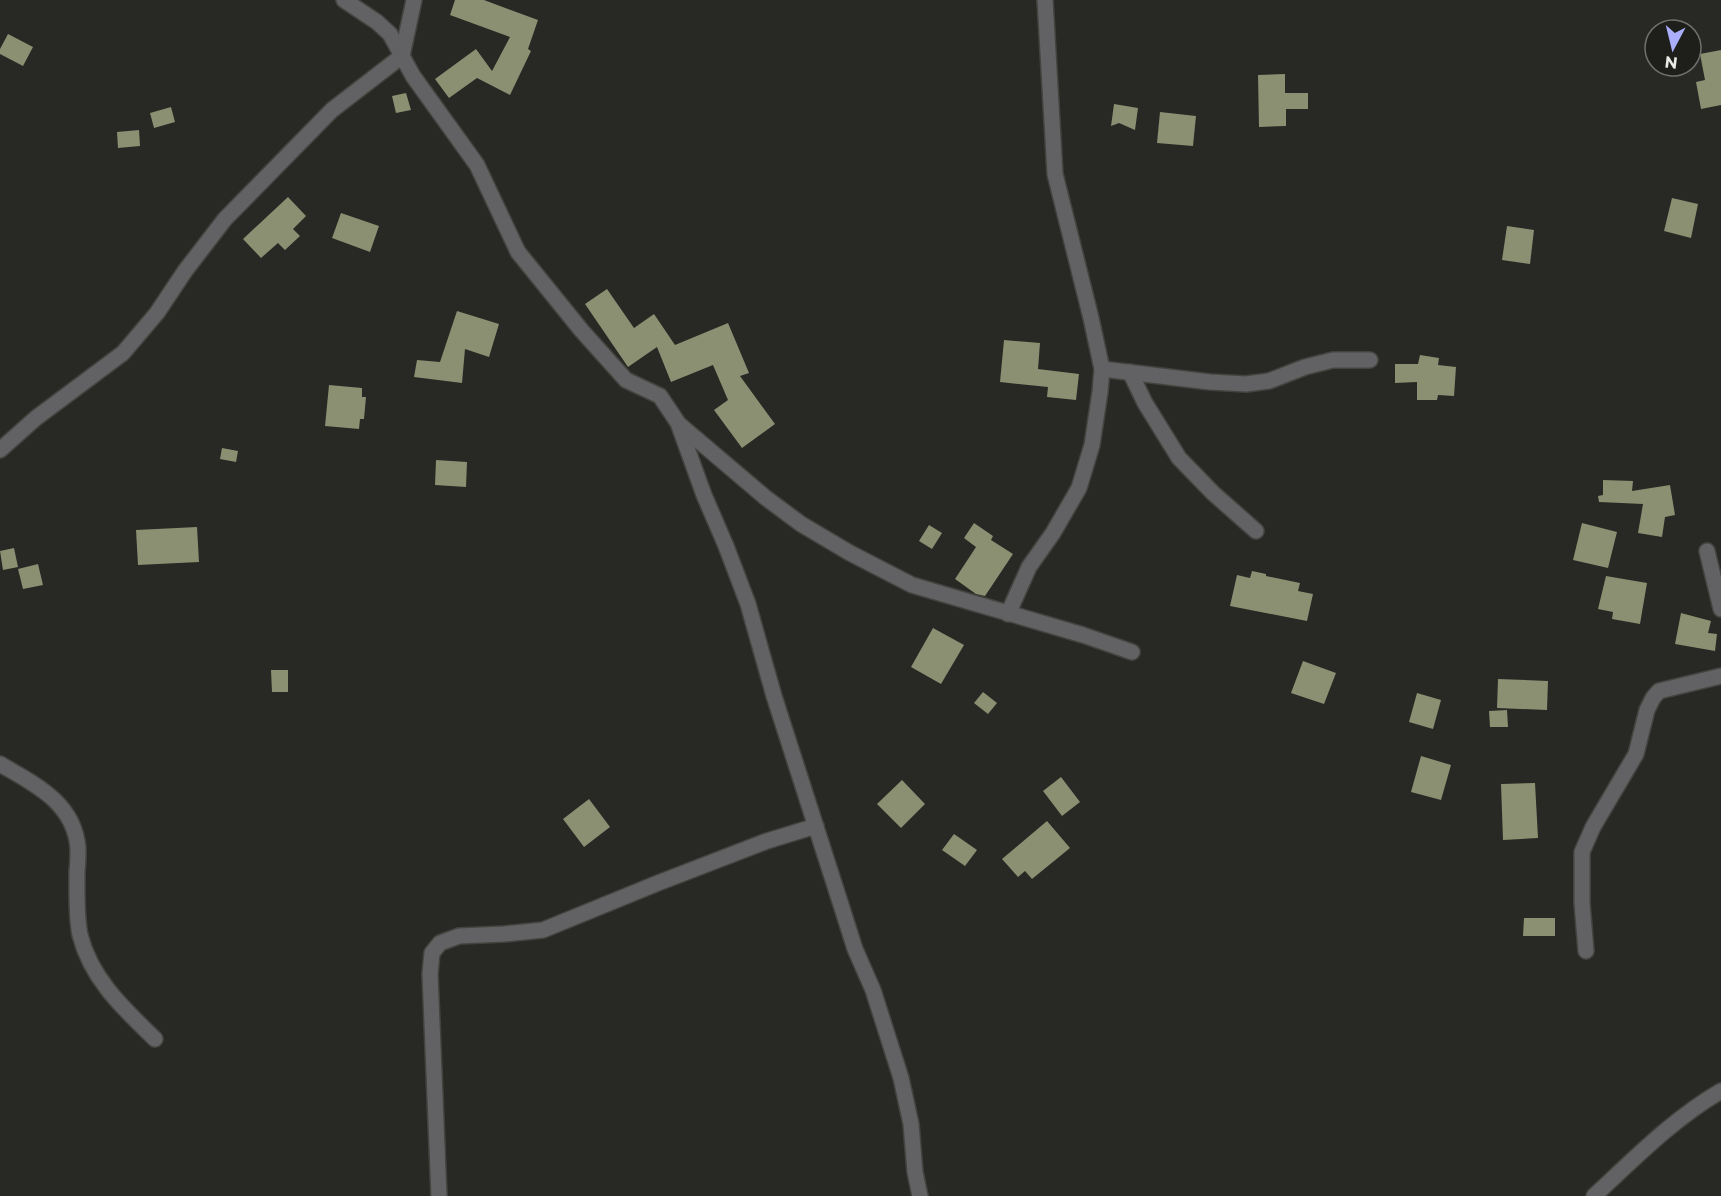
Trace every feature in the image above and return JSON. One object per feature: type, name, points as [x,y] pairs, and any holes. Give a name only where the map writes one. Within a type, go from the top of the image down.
[{"type":"street","points":[[344,0],[377,22],[390,34],[413,76],[477,165],[518,252],[582,331],[626,380],[660,396],[678,423],[748,604],[774,696],[855,949],[873,990],[901,1078],[911,1124],[915,1172],[920,1196]]},
{"type":"street","points":[[0,450],[36,418],[123,353],[157,313],[185,271],[225,219],[332,110],[402,56],[414,0]]},
{"type":"street","points":[[1008,614],[1029,567],[1079,488],[1092,445],[1100,392],[1101,369],[1091,318],[1055,174],[1045,0]]},
{"type":"street","points":[[1101,369],[1246,384],[1269,381],[1305,367],[1333,360],[1370,360]]},
{"type":"street","points":[[1131,372],[1145,403],[1179,458],[1213,493],[1256,531]]},
{"type":"street","points":[[678,423],[766,498],[801,524],[912,585],[1083,635],[1132,652]]},
{"type":"street","points":[[1707,551],[1721,609]]},
{"type":"street","points":[[1586,951],[1582,903],[1582,852],[1593,827],[1636,754],[1647,710],[1659,691],[1721,676]]},
{"type":"street","points":[[0,764],[48,793],[67,814],[78,849],[77,896],[80,935],[87,953],[94,970],[115,1000],[155,1039]]},
{"type":"street","points":[[440,1196],[430,974],[432,953],[440,943],[459,936],[543,930],[767,840],[816,826]]},
{"type":"street","points":[[1594,1196],[1664,1133],[1707,1099],[1721,1091]]},
{"type":"building","points":[[455,0],[484,0],[538,20],[528,49],[531,51],[510,95],[477,78],[449,98],[435,79],[476,49],[492,71],[510,37],[450,15]]},
{"type":"building","points":[[8,34],[33,47],[23,66],[0,54],[0,49]]},
{"type":"building","points":[[1721,50],[1721,105],[1701,109],[1696,82],[1705,80],[1703,53]]},
{"type":"building","points":[[1285,74],[1285,93],[1308,93],[1308,109],[1286,109],[1286,126],[1259,127],[1258,75]]},
{"type":"building","points":[[406,93],[411,110],[396,113],[392,96]]},
{"type":"building","points":[[1114,104],[1138,108],[1135,130],[1119,123],[1111,126]]},
{"type":"building","points":[[171,107],[175,122],[154,128],[150,113]]},
{"type":"building","points":[[1160,112],[1196,116],[1193,146],[1157,143]]},
{"type":"building","points":[[139,130],[140,146],[118,148],[117,132]]},
{"type":"building","points":[[288,197],[306,216],[293,229],[300,236],[285,250],[278,243],[261,258],[243,239]]},
{"type":"building","points":[[1672,198],[1698,204],[1691,238],[1664,231]]},
{"type":"building","points":[[341,213],[379,226],[370,252],[332,238]]},
{"type":"building","points":[[1507,226],[1534,230],[1530,264],[1502,260]]},
{"type":"building","points":[[607,289],[634,328],[654,314],[675,345],[728,323],[749,373],[740,376],[775,424],[742,448],[714,410],[728,400],[713,365],[671,382],[657,347],[628,367],[585,304]]},
{"type":"building","points":[[457,311],[499,324],[489,357],[465,349],[462,383],[414,377],[417,360],[440,362]]},
{"type":"building","points":[[1004,340],[1040,343],[1038,369],[1079,374],[1076,400],[1047,397],[1048,387],[1000,382]]},
{"type":"building","points":[[1420,355],[1439,358],[1438,365],[1456,367],[1454,396],[1438,395],[1437,400],[1417,400],[1417,382],[1395,383],[1395,364],[1418,364]]},
{"type":"building","points":[[329,385],[362,388],[362,397],[366,397],[364,419],[360,419],[359,429],[325,426]]},
{"type":"building","points":[[222,448],[238,451],[236,462],[220,459]]},
{"type":"building","points":[[436,460],[467,462],[466,487],[435,485]]},
{"type":"building","points":[[1603,480],[1633,481],[1632,491],[1670,485],[1675,515],[1665,517],[1662,537],[1638,533],[1643,504],[1599,502],[1598,496],[1603,495]]},
{"type":"building","points":[[974,523],[993,536],[991,540],[1013,554],[985,596],[976,594],[955,579],[976,547],[964,538]]},
{"type":"building","points":[[1582,523],[1617,532],[1608,568],[1573,560]]},
{"type":"building","points":[[929,525],[942,533],[932,549],[919,541]]},
{"type":"building","points":[[197,527],[199,562],[138,565],[136,530]]},
{"type":"building","points":[[14,548],[18,567],[3,570],[0,551]]},
{"type":"building","points":[[38,564],[43,585],[23,589],[18,569]]},
{"type":"building","points":[[1252,571],[1300,583],[1298,591],[1313,594],[1307,621],[1230,606],[1237,575],[1250,578]]},
{"type":"building","points":[[1606,576],[1647,583],[1640,624],[1612,619],[1613,612],[1598,609]]},
{"type":"building","points":[[1681,613],[1711,621],[1708,633],[1717,634],[1715,651],[1675,644]]},
{"type":"building","points":[[933,628],[964,645],[941,684],[911,667]]},
{"type":"building","points":[[1303,661],[1336,673],[1324,704],[1291,693]]},
{"type":"building","points":[[271,670],[288,670],[288,692],[272,692]]},
{"type":"building","points":[[1498,679],[1548,681],[1547,710],[1497,708]]},
{"type":"building","points":[[983,692],[997,703],[988,714],[974,703]]},
{"type":"building","points":[[1417,693],[1441,700],[1433,729],[1409,722]]},
{"type":"building","points":[[1507,710],[1508,727],[1490,727],[1489,711]]},
{"type":"building","points":[[1421,756],[1451,765],[1441,800],[1411,792]]},
{"type":"building","points":[[1061,777],[1080,802],[1062,816],[1043,791]]},
{"type":"building","points":[[902,780],[925,804],[901,828],[877,804]]},
{"type":"building","points":[[1535,783],[1538,838],[1503,840],[1501,784]]},
{"type":"building","points":[[589,799],[610,827],[584,847],[563,819]]},
{"type":"building","points":[[1047,821],[1070,848],[1032,879],[1025,871],[1018,877],[1002,859]]},
{"type":"building","points":[[954,834],[977,850],[965,866],[942,850]]},
{"type":"building","points":[[1524,918],[1555,918],[1555,936],[1523,936]]}]
